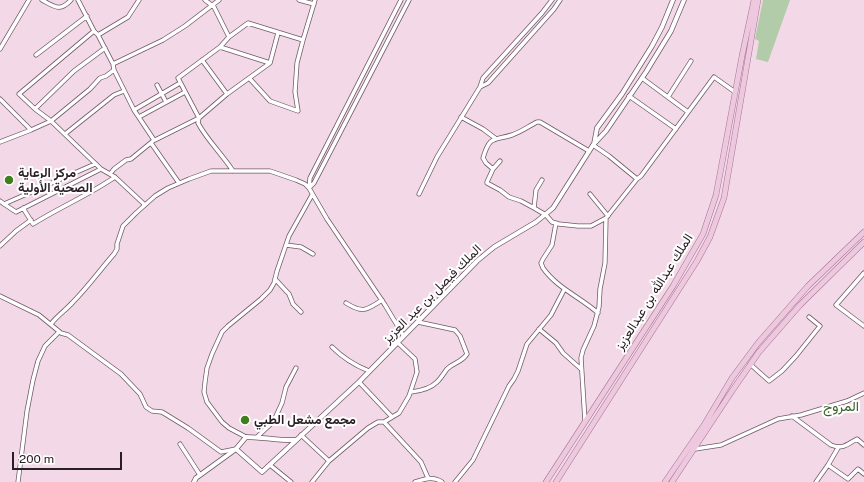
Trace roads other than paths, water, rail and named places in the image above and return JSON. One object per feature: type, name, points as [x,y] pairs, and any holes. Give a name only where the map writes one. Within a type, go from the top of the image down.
[{"type":"main road","name":"الملك عبدالله بن عبدالعزيز","points":[[546,482],[673,286],[703,234],[716,195],[754,0]]},
{"type":"main road","name":"الملك عبدالله بن عبدالعزيز","points":[[556,482],[697,261],[710,237],[724,198],[758,0]]},
{"type":"main road","points":[[665,482],[704,425],[740,366],[758,343],[795,300],[864,232]]},
{"type":"main road","points":[[672,482],[750,364],[800,305],[864,242]]},
{"type":"main road","points":[[795,300],[800,305]]},
{"type":"street","points":[[0,49],[29,0]]},
{"type":"street","points":[[42,0],[57,8],[63,7],[72,0]]},
{"type":"street","points":[[78,0],[94,31],[105,48],[134,110],[152,142],[179,183]]},
{"type":"street","points":[[205,0],[214,7],[229,37]]},
{"type":"street","points":[[113,64],[163,40],[185,26],[219,0]]},
{"type":"street","points":[[299,0],[314,4]]},
{"type":"street","points":[[250,79],[270,101],[298,111],[295,92],[297,63],[302,40],[315,0]]},
{"type":"street","points":[[309,188],[310,178],[401,0]]},
{"type":"street","points":[[309,188],[314,183],[409,0]]},
{"type":"street","points":[[419,194],[436,157],[480,87],[483,78],[552,0]]},
{"type":"street","points":[[480,87],[488,83],[554,9],[560,0]]},
{"type":"street","name":"الملك فيصل بن عبد العزيز","points":[[593,145],[597,128],[622,94],[652,46],[662,27],[673,0]]},
{"type":"street","name":"الملك فيصل بن عبد العزيز","points":[[270,465],[359,382],[476,261],[494,247],[531,226],[553,208],[593,145],[606,131],[642,78],[671,31],[684,0]]},
{"type":"street","points":[[98,35],[128,17],[137,1]]},
{"type":"street","points":[[36,55],[87,16]]},
{"type":"street","points":[[233,170],[203,133],[198,123],[199,118],[178,78],[220,47],[229,37],[248,23],[302,40]]},
{"type":"street","points":[[94,31],[19,94],[65,134],[101,169],[115,177],[145,205]]},
{"type":"street","points":[[110,174],[114,168],[126,160],[131,159],[152,142],[199,118],[228,94],[270,63],[278,33]]},
{"type":"street","points":[[220,47],[270,63]]},
{"type":"street","points":[[35,109],[74,71],[105,48]]},
{"type":"street","points":[[202,60],[228,94]]},
{"type":"street","points":[[668,97],[691,62]]},
{"type":"street","points":[[0,142],[50,121],[90,89],[100,78],[106,76],[114,70]]},
{"type":"street","points":[[500,161],[493,169],[487,182],[488,185],[500,190],[512,199],[521,201],[534,208],[546,215],[552,222],[578,226],[591,226],[607,217],[641,176],[714,77],[735,92]]},
{"type":"street","points":[[642,78],[688,112]]},
{"type":"street","points":[[134,110],[180,83]]},
{"type":"street","points":[[157,85],[166,102]]},
{"type":"street","points":[[65,134],[114,95],[124,91]]},
{"type":"street","points":[[138,117],[185,92]]},
{"type":"street","points":[[629,96],[676,129]]},
{"type":"street","points":[[0,99],[31,130]]},
{"type":"street","points":[[461,117],[483,129],[495,138]]},
{"type":"street","points":[[493,169],[483,158],[487,146],[495,138],[511,135],[540,122],[589,151]]},
{"type":"street","points":[[593,145],[637,179]]},
{"type":"street","points":[[4,204],[96,164]]},
{"type":"street","points":[[0,201],[16,212],[101,169]]},
{"type":"street","points":[[51,324],[58,315],[71,305],[90,285],[114,254],[117,249],[117,244],[123,226],[155,196],[179,183],[211,171],[233,170],[270,172],[305,184],[382,300],[403,335]]},
{"type":"street","points":[[23,208],[33,224],[115,177]]},
{"type":"street","points":[[534,208],[536,190],[542,180]]},
{"type":"street","points":[[585,422],[581,358],[598,312],[600,289],[603,280],[605,263],[607,217],[590,194]]},
{"type":"street","points":[[296,440],[246,437],[229,428],[221,421],[207,402],[204,392],[204,382],[212,354],[222,332],[270,290],[289,236],[312,195]]},
{"type":"street","points":[[0,246],[16,231],[31,220]]},
{"type":"street","points":[[556,223],[552,245],[541,263],[546,272],[564,290],[581,299],[598,312]]},
{"type":"street","points":[[286,245],[302,247],[313,254]]},
{"type":"street","points":[[864,273],[836,305],[864,326]]},
{"type":"street","points":[[275,279],[289,294],[293,304],[301,312]]},
{"type":"street","points":[[455,482],[473,460],[478,446],[509,386],[514,380],[527,344],[551,315],[564,290]]},
{"type":"street","points":[[0,296],[21,306],[51,324],[59,332],[68,335],[121,374],[140,394],[146,407],[152,411],[162,412],[188,428],[221,452],[236,449]]},
{"type":"street","points":[[346,303],[354,308],[363,310],[382,300]]},
{"type":"street","points":[[750,364],[769,381],[782,371],[820,326],[809,318]]},
{"type":"street","points":[[411,392],[421,391],[438,382],[448,369],[462,360],[467,354],[460,336],[455,330],[418,322]]},
{"type":"street","points":[[539,329],[556,343],[563,353],[581,369]]},
{"type":"street","points":[[18,482],[27,410],[34,374],[45,346],[59,332]]},
{"type":"street","points":[[312,482],[329,462],[368,428],[378,422],[384,422],[399,414],[411,392],[417,372],[415,359],[397,342]]},
{"type":"street","points":[[332,347],[356,366],[369,371]]},
{"type":"street","points":[[257,437],[273,422],[282,403],[286,386],[296,368]]},
{"type":"street","points":[[359,382],[392,417]]},
{"type":"street","points":[[695,449],[721,445],[772,422],[847,402],[864,392]]},
{"type":"street","points":[[792,416],[831,445],[838,448]]},
{"type":"street","points":[[384,422],[421,462],[428,478]]},
{"type":"street","points":[[301,435],[329,462]]},
{"type":"street","points":[[194,482],[200,475],[236,449],[246,437]]},
{"type":"street","points":[[816,482],[838,448],[857,439],[864,445]]},
{"type":"street","points":[[180,444],[200,475]]},
{"type":"street","points":[[236,449],[262,472],[270,465],[291,482]]},
{"type":"street","points":[[828,465],[848,479],[858,469],[864,474]]},
{"type":"street","points":[[415,482],[428,478],[437,479],[442,482]]},
{"type":"place","name":"مركز الرعاية الصحية الأولية","points":[[9,180]]},
{"type":"place","name":"مجمع مشعل الطبي","points":[[245,420]]},
{"type":"district","name":"المروج","points":[[841,407]]}]
